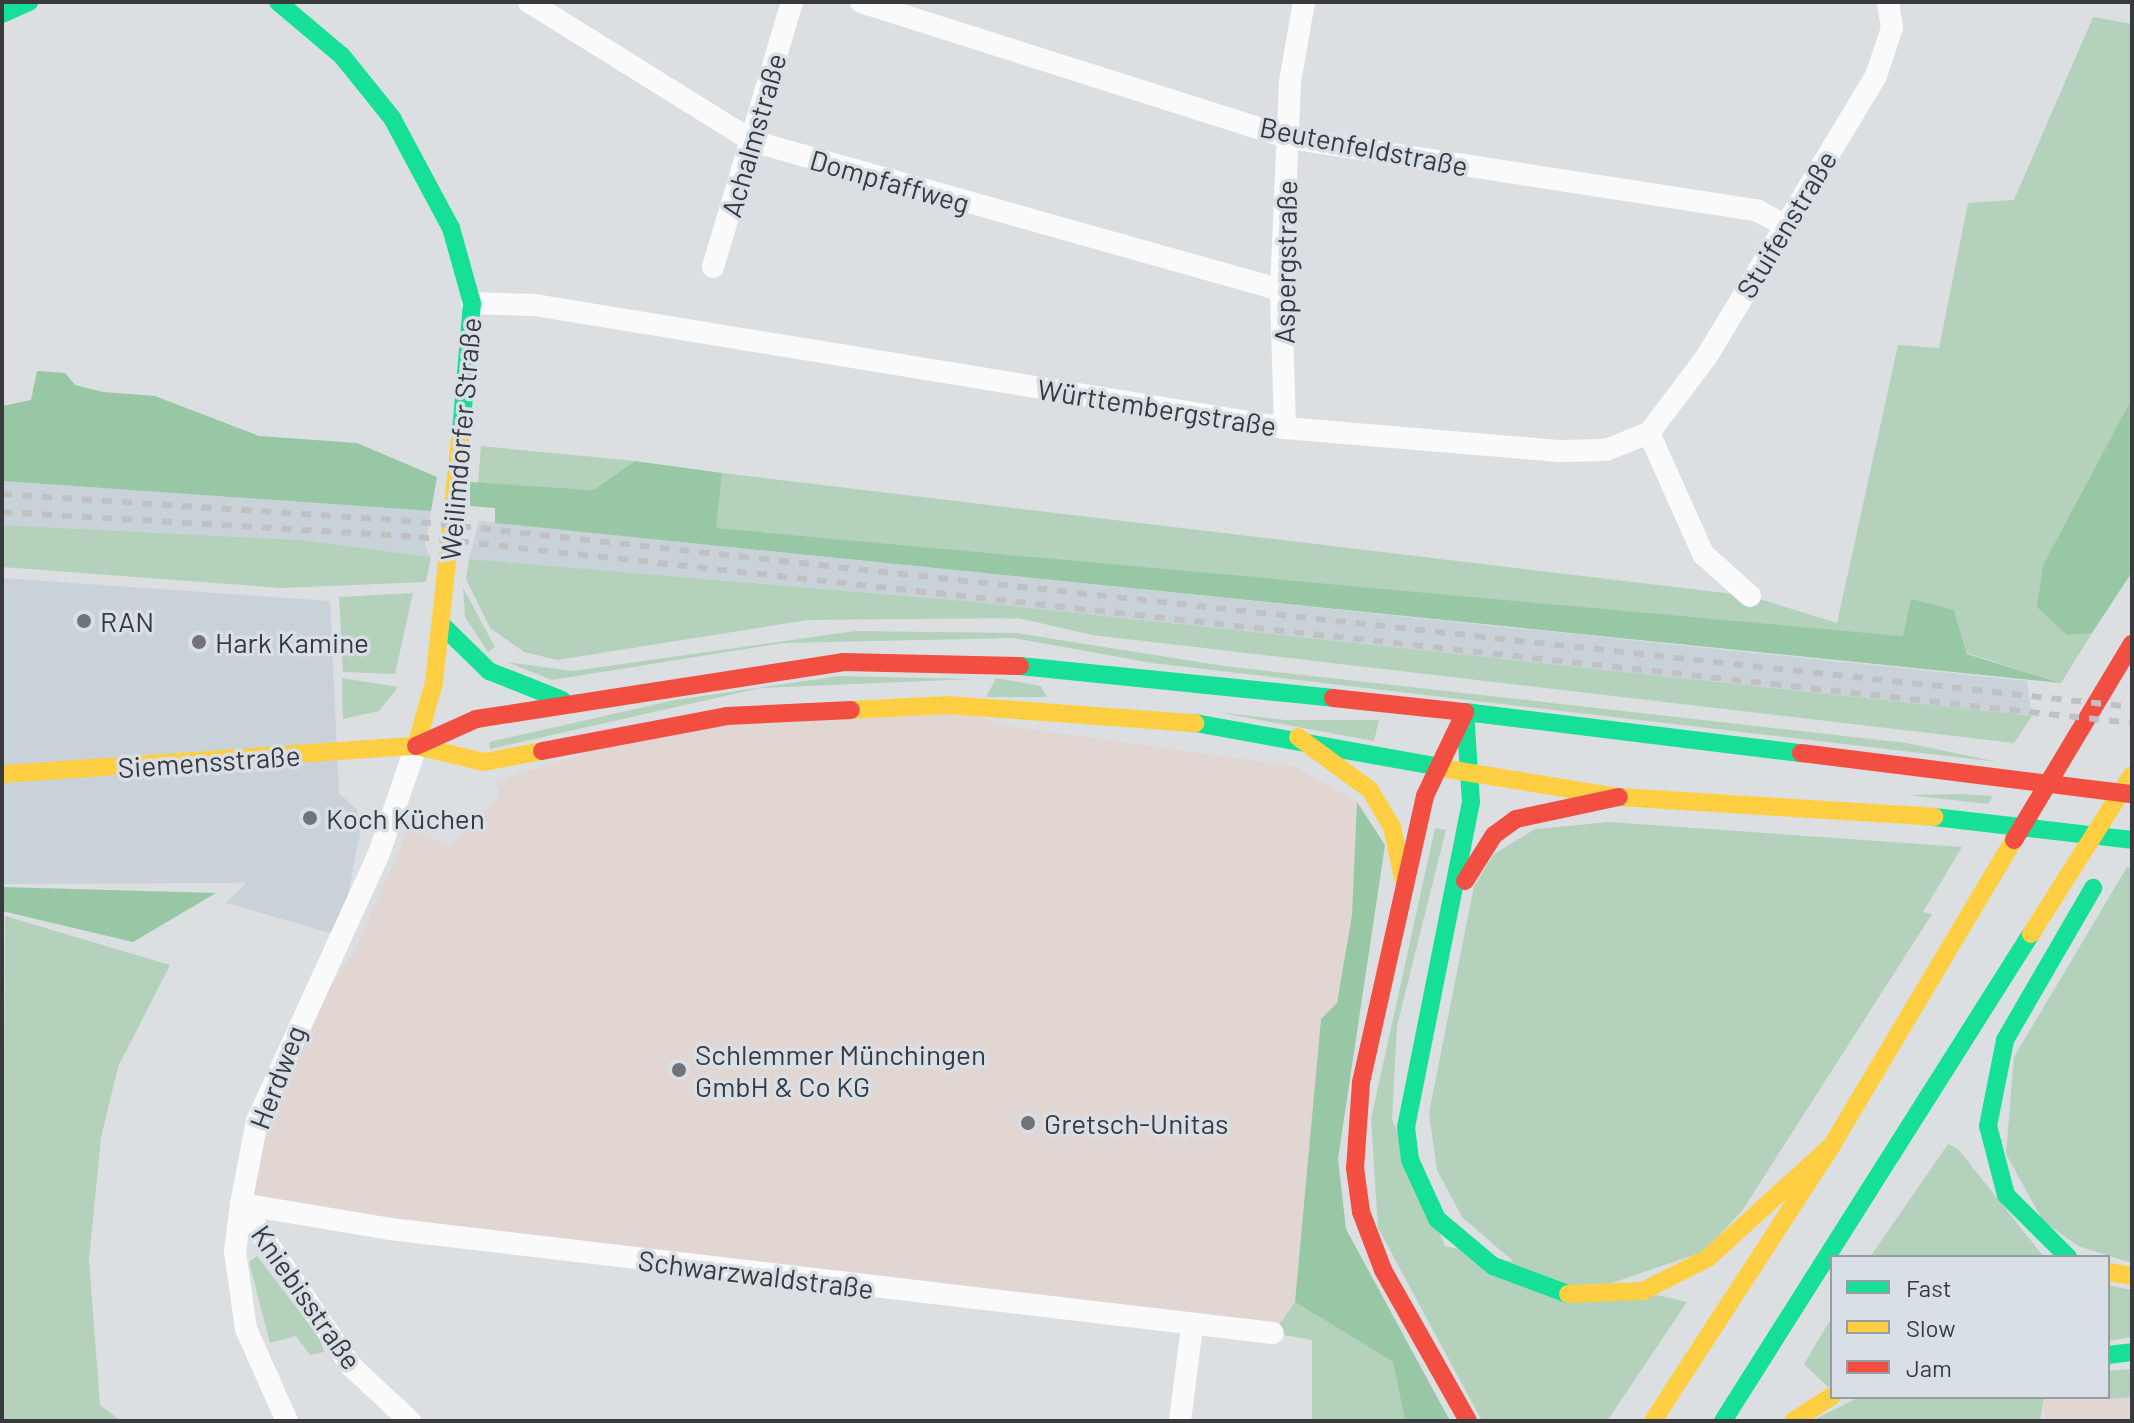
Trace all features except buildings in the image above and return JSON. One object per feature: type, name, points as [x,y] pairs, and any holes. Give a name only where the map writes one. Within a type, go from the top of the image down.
[{"type":"main road","name":"Weilimdorfer Straße","points":[[278,2],[342,56],[392,118],[451,228],[472,303],[442,625],[416,746]]},
{"type":"main road","points":[[442,625],[517,688],[573,703]]},
{"type":"main road","points":[[1653,1421],[1832,1145],[2132,644]]},
{"type":"main road","points":[[416,746],[476,719],[843,662],[983,663],[1465,712],[2132,794]]},
{"type":"main road","points":[[947,705],[977,688],[983,663]]},
{"type":"main road","points":[[416,746],[484,762],[727,716],[947,705],[1298,737],[1473,777],[1619,797],[1970,819],[2132,840]]},
{"type":"main road","points":[[1465,712],[1473,777],[1406,1127],[1410,1160],[1437,1219],[1493,1266],[1532,1286],[1608,1296],[1677,1278],[1734,1236],[1832,1145]]},
{"type":"main road","points":[[1465,712],[1435,766],[1361,1083],[1355,1168],[1361,1212],[1383,1270],[1468,1421]]},
{"type":"main road","points":[[1298,737],[1381,805],[1406,896]]},
{"type":"main road","name":"Siemensstraße","points":[[2,774],[416,746]]},
{"type":"main road","points":[[1723,1421],[2132,775]]},
{"type":"main road","points":[[1446,916],[1494,835],[1516,819],[1619,797]]},
{"type":"main road","points":[[2065,1255],[2039,1235],[1998,1178],[1989,1143],[1992,1082],[2005,1040],[2132,822]]},
{"type":"main road","points":[[2110,1272],[2132,1276]]},
{"type":"main road","points":[[2110,1355],[2132,1352]]},
{"type":"main road","points":[[1793,1421],[1830,1397]]},
{"type":"street","name":"Dompfaffweg","points":[[529,2],[752,141],[1281,290]]},
{"type":"street","name":"Achalmstraße","points":[[713,267],[792,2]]},
{"type":"street","name":"Beutenfeldstraße","points":[[861,2],[1289,138],[1758,211],[1784,225]]},
{"type":"street","name":"Aspergstraße","points":[[1285,428],[1281,290],[1289,138],[1304,2]]},
{"type":"street","name":"Stuifenstraße","points":[[1649,433],[1707,356],[1876,76],[1892,28],[1888,2]]},
{"type":"street","name":"Württembergstraße","points":[[472,303],[535,305],[1285,428],[1561,451],[1606,450],[1649,433]]},
{"type":"street","points":[[1649,433],[1703,554],[1750,596]]},
{"type":"street","name":"Herdweg","points":[[287,1421],[246,1329],[235,1252],[241,1204],[257,1121],[378,856],[416,746]]},
{"type":"street","name":"Schwarzwaldstraße","points":[[241,1204],[390,1229],[1192,1326],[1273,1333]]},
{"type":"street","name":"Kniebisstraße","points":[[241,1204],[351,1366],[410,1421]]},
{"type":"street","points":[[1180,1421],[1192,1326]]},
{"type":"shaded area","points":[[2,481],[431,511],[425,546],[431,557],[301,540],[2,525]]},
{"type":"shaded area","points":[[479,521],[2027,681],[2032,716],[965,601],[469,559]]},
{"type":"shaded area","points":[[2,578],[330,601],[339,793],[357,810],[360,833],[340,936],[226,903],[246,883],[2,884]]},
{"type":"shaded area","points":[[947,705],[1007,726],[1294,766],[1357,802],[1352,915],[1337,1003],[1321,1019],[1295,1302],[1273,1333],[241,1204],[284,1052],[353,954],[409,828],[450,846],[499,796],[496,781],[683,723]]},
{"type":"shaded area","points":[[2132,1397],[2132,1421],[2044,1421],[2044,1399]]},
{"type":"green space","points":[[2093,17],[2132,24],[2132,398],[2043,565],[2067,634],[2092,633],[2061,683],[1967,653],[1954,610],[1903,636],[715,528],[722,473],[1750,596],[1837,623],[1898,345],[1939,348],[1968,203],[2014,200]]},
{"type":"green space","points":[[37,371],[65,373],[75,385],[103,392],[155,396],[259,436],[357,443],[437,477],[431,511],[2,481],[2,406],[31,400]]},
{"type":"green space","points":[[2132,398],[2132,572],[2092,633],[2067,635],[2037,607],[2043,565]]},
{"type":"green space","points":[[481,446],[635,461],[593,490],[478,483]]},
{"type":"green space","points":[[635,461],[722,473],[716,528],[1903,636],[1911,599],[1954,610],[1967,654],[2061,683],[495,523],[495,508],[470,506],[470,482],[593,490]]},
{"type":"green space","points":[[2,525],[301,540],[431,557],[426,582],[282,588],[2,567]]},
{"type":"green space","points":[[469,559],[965,601],[2032,716],[2014,743],[1092,635],[1018,618],[808,620],[557,660],[524,652],[490,628],[466,579]]},
{"type":"green space","points":[[463,588],[495,647],[488,652],[465,617]]},
{"type":"green space","points":[[413,593],[395,674],[343,672],[339,597]]},
{"type":"green space","points":[[855,631],[1016,633],[1224,666],[1907,743],[1998,762],[1152,663],[1013,638],[783,643],[552,680],[507,662],[573,671]]},
{"type":"green space","points":[[838,676],[974,679],[760,688],[490,749],[489,742],[675,700]]},
{"type":"green space","points":[[342,678],[398,687],[379,711],[343,719]]},
{"type":"green space","points":[[996,678],[1041,686],[1047,697],[986,697]]},
{"type":"green space","points":[[1217,712],[1285,720],[1379,720],[1374,741]]},
{"type":"green space","points":[[1907,795],[1993,796],[1988,804]]},
{"type":"green space","points":[[1357,802],[1385,845],[1338,1159],[1346,1229],[1450,1421],[1405,1421],[1393,1362],[1295,1302],[1321,1019],[1337,1003],[1352,915]]},
{"type":"green space","points":[[1609,822],[1962,847],[1923,912],[1932,914],[1742,1211],[1703,1252],[1609,1284],[1515,1263],[1462,1217],[1437,1170],[1429,1113],[1474,886],[1494,854],[1535,829]]},
{"type":"green space","points":[[1435,828],[1446,830],[1397,1026],[1392,1119],[1445,1246],[1687,1302],[1607,1421],[1482,1421],[1378,1228],[1371,1119]]},
{"type":"green space","points":[[2127,867],[2132,868],[2132,1263],[2078,1246],[2043,1221],[2006,1154],[2014,1057]]},
{"type":"green space","points":[[2,887],[216,893],[133,942],[2,911]]},
{"type":"green space","points":[[5,916],[170,965],[118,1067],[101,1138],[89,1260],[100,1405],[121,1421],[2,1421]]},
{"type":"green space","points":[[1948,1144],[1958,1149],[2042,1255],[1871,1255]]},
{"type":"green space","points":[[257,1256],[319,1337],[324,1352],[310,1355],[296,1336],[270,1343],[249,1262]]},
{"type":"green space","points":[[2110,1285],[2132,1290],[2132,1337],[2110,1341]]},
{"type":"green space","points":[[1295,1302],[1393,1362],[1405,1421],[1312,1421],[1312,1340],[1273,1333]]},
{"type":"green space","points":[[1830,1320],[1830,1386],[1804,1364]]},
{"type":"green space","points":[[2132,1369],[2132,1397],[2110,1399],[2110,1371]]},
{"type":"green space","points":[[1855,1399],[2044,1399],[2040,1421],[1811,1421]]},
{"type":"railway","points":[[2,494],[421,522],[2132,707]]},
{"type":"railway","points":[[2,512],[419,537],[2132,723]]},
{"type":"traffic: fast","points":[[2,14],[29,2]]},
{"type":"traffic: fast","points":[[278,2],[342,56],[392,118],[451,228],[472,303],[461,431]]},
{"type":"traffic: fast","points":[[442,625],[489,671],[562,700]]},
{"type":"traffic: fast","points":[[1020,666],[1333,698]]},
{"type":"traffic: fast","points":[[1465,712],[1801,753]]},
{"type":"traffic: fast","points":[[1465,712],[1471,802],[1406,1127],[1410,1160],[1437,1219],[1493,1266],[1568,1294]]},
{"type":"traffic: fast","points":[[1195,723],[1435,766]]},
{"type":"traffic: fast","points":[[1934,817],[2132,840]]},
{"type":"traffic: fast","points":[[2066,1255],[2006,1195],[1988,1126],[2005,1040],[2093,888]]},
{"type":"traffic: fast","points":[[1723,1421],[2031,934]]},
{"type":"traffic: fast","points":[[2110,1355],[2132,1352]]},
{"type":"traffic: slow","points":[[416,746],[434,683],[461,431]]},
{"type":"traffic: slow","points":[[851,710],[947,705],[1195,723]]},
{"type":"traffic: slow","points":[[1298,737],[1370,790],[1392,827],[1403,878]]},
{"type":"traffic: slow","points":[[2,774],[416,746],[484,762],[542,751]]},
{"type":"traffic: slow","points":[[1441,768],[1619,797],[1934,817]]},
{"type":"traffic: slow","points":[[2031,934],[2132,775]]},
{"type":"traffic: slow","points":[[1653,1421],[1832,1145],[2014,840]]},
{"type":"traffic: slow","points":[[1568,1294],[1643,1291],[1708,1258],[1832,1145]]},
{"type":"traffic: slow","points":[[2110,1272],[2132,1276]]},
{"type":"traffic: slow","points":[[1793,1421],[1830,1397]]},
{"type":"traffic: jam","points":[[2014,840],[2132,644]]},
{"type":"traffic: jam","points":[[416,746],[476,719],[843,662],[1020,666]]},
{"type":"traffic: jam","points":[[1333,698],[1465,712]]},
{"type":"traffic: jam","points":[[542,751],[727,716],[851,710]]},
{"type":"traffic: jam","points":[[1465,712],[1425,796],[1361,1083],[1355,1168],[1361,1212],[1383,1270],[1468,1421]]},
{"type":"traffic: jam","points":[[1801,753],[2132,794]]},
{"type":"traffic: jam","points":[[1465,881],[1494,835],[1516,819],[1619,797]]},
{"type":"place","name":"RAN","points":[[84,621]]},
{"type":"place","name":"Hark Kamine","points":[[199,642]]},
{"type":"place","name":"Koch Küchen","points":[[310,818]]},
{"type":"place","name":"Schlemmer Münchingen GmbH & Co KG","points":[[679,1070]]},
{"type":"place","name":"Gretsch-Unitas","points":[[1028,1123]]}]
